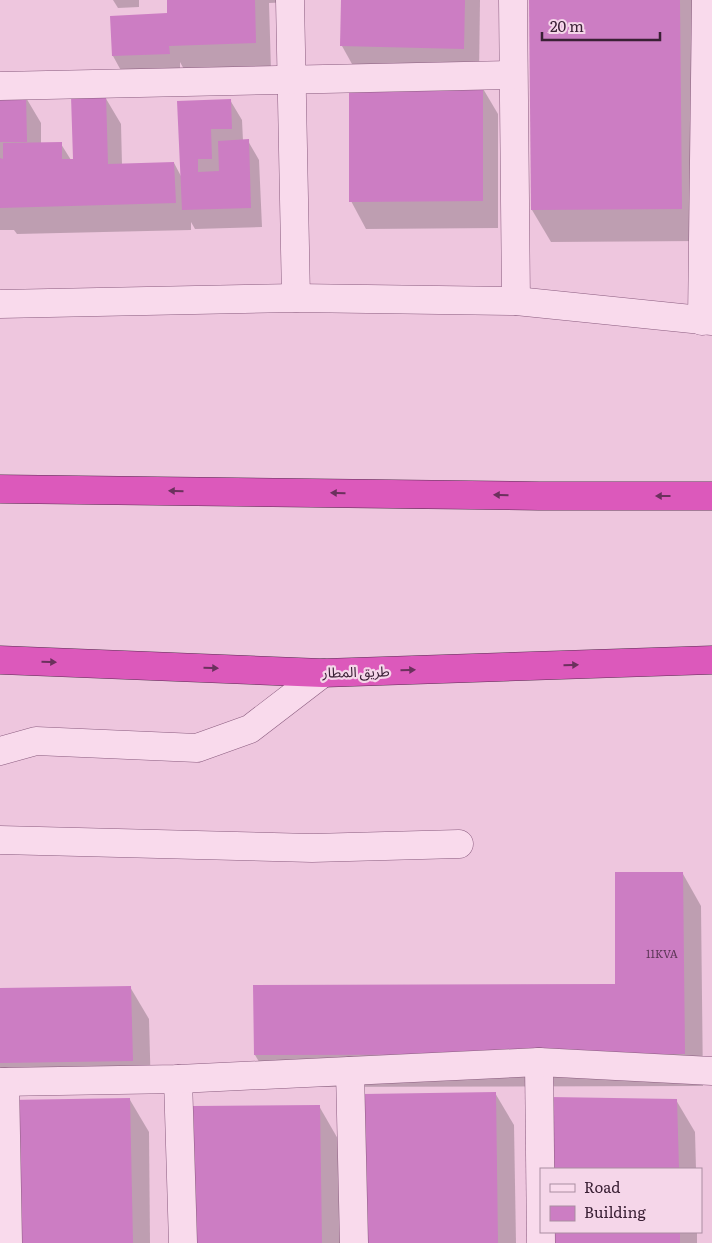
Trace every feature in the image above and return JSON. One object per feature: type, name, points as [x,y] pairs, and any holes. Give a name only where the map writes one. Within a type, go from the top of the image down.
[{"type":"highway","points":[[0,488],[539,496],[712,496]]},
{"type":"highway","name":"طريق المطار","points":[[0,660],[323,673],[712,660]]},
{"type":"street","points":[[290,0],[296,298]]},
{"type":"street","points":[[513,0],[516,301]]},
{"type":"street","points":[[0,304],[296,298],[516,301],[707,321],[706,0]]},
{"type":"street","points":[[0,86],[514,75]]},
{"type":"street","points":[[0,751],[36,741],[196,748],[250,729],[323,673]]},
{"type":"street","points":[[0,840],[312,848],[459,844]]},
{"type":"street","points":[[539,1062],[540,1168]]},
{"type":"street","points":[[8,1243],[3,1082],[178,1079],[539,1062],[712,1071]]},
{"type":"street","points":[[350,1070],[354,1243]]},
{"type":"street","points":[[178,1079],[183,1243]]},
{"type":"building","points":[[167,0],[255,0],[256,43],[169,46],[170,54],[112,56],[110,16],[167,13]]},
{"type":"building","points":[[341,0],[465,0],[464,49],[340,46]]},
{"type":"building","points":[[529,0],[680,0],[682,209],[531,210]]},
{"type":"building","points":[[483,85],[483,201],[349,202],[349,86]]},
{"type":"building","points":[[0,95],[26,95],[27,142],[0,142]]},
{"type":"building","points":[[106,95],[108,164],[174,162],[176,203],[0,208],[0,158],[3,159],[3,143],[62,142],[62,159],[73,159],[71,96]]},
{"type":"building","points":[[231,99],[232,129],[211,129],[212,159],[198,159],[198,172],[219,171],[218,141],[249,139],[251,208],[182,210],[177,101]]},
{"type":"building","points":[[615,872],[683,872],[685,1054],[254,1055],[253,985],[615,984]]},
{"type":"building","points":[[131,986],[133,1061],[0,1063],[0,988]]},
{"type":"building","points":[[496,1092],[498,1243],[366,1243],[363,1094]]},
{"type":"building","points":[[550,1097],[677,1099],[679,1168],[551,1168]]},
{"type":"building","points":[[130,1098],[133,1243],[12,1243],[9,1100]]},
{"type":"building","points":[[320,1105],[322,1243],[195,1243],[193,1106]]},
{"type":"building","points":[[552,1233],[680,1233],[680,1243],[552,1243]]}]
